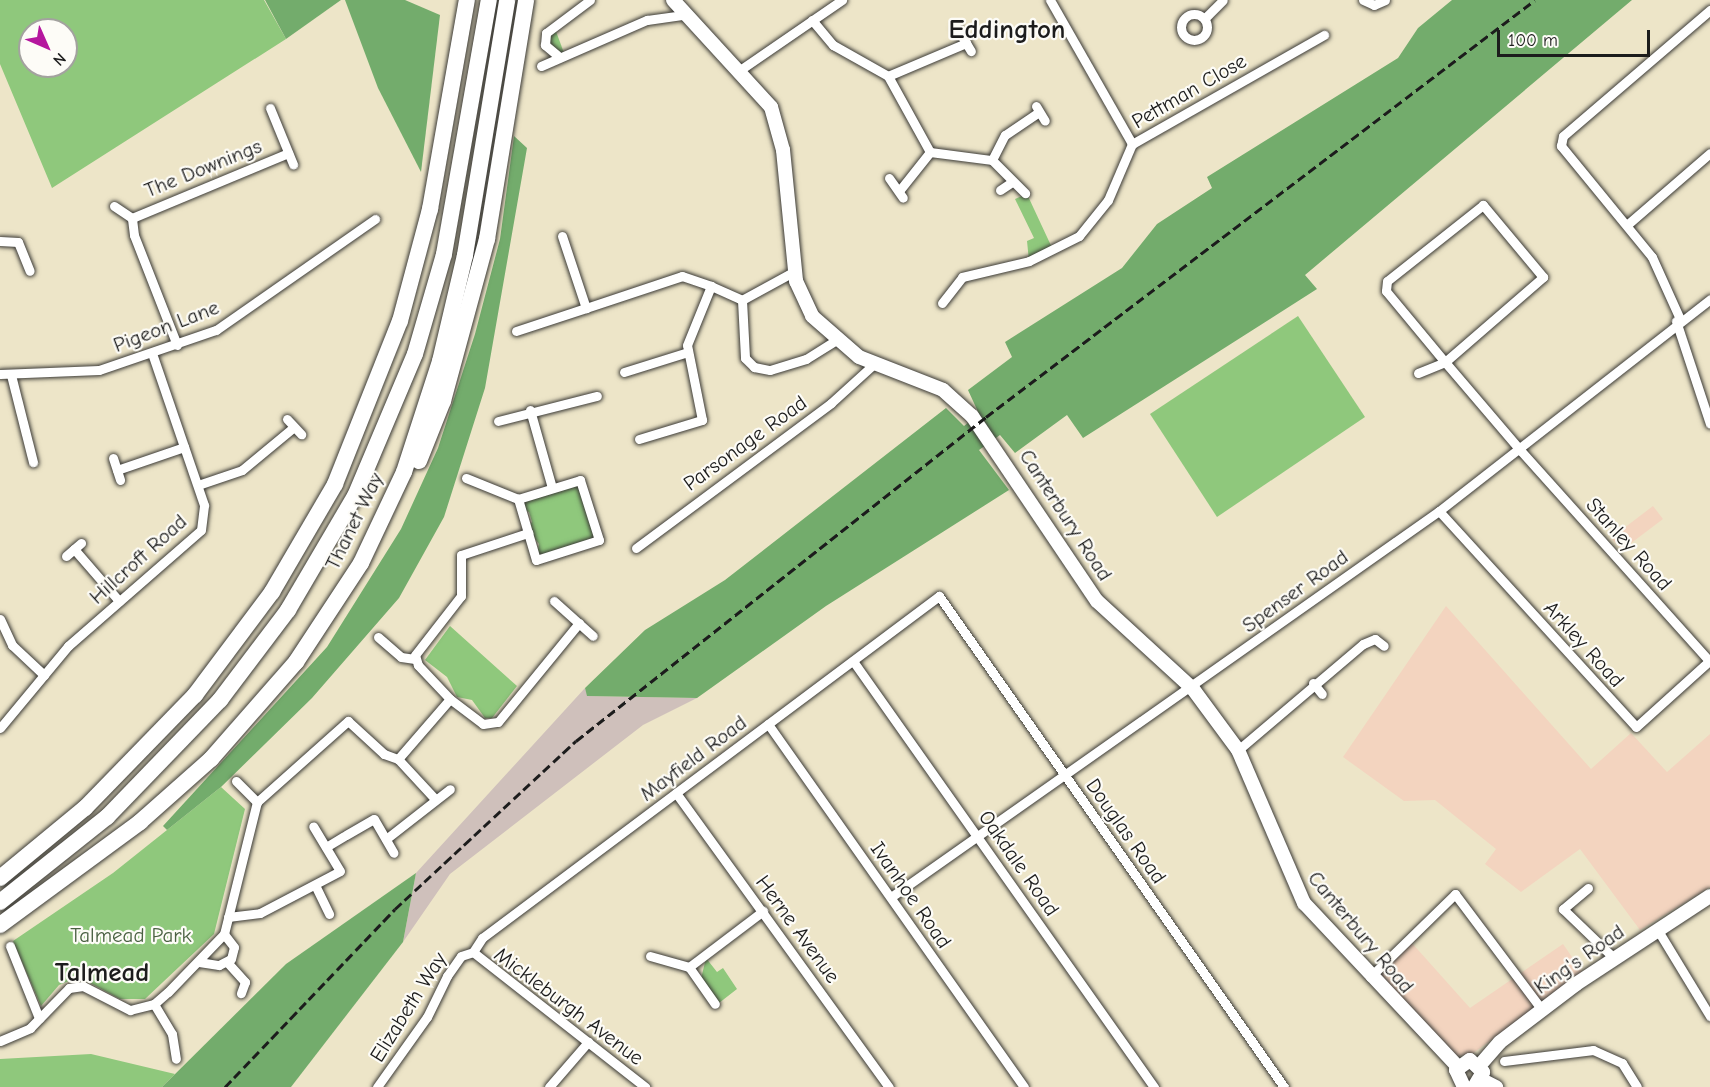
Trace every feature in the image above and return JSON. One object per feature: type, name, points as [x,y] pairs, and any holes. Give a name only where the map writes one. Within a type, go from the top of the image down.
[{"type":"highway","points":[[0,878],[85,808],[195,695],[272,592],[335,484],[400,321],[432,198],[467,0]]},
{"type":"highway","name":"Thanet Way","points":[[0,902],[115,809],[220,700],[288,610],[355,496],[415,354],[442,265],[489,0]]},
{"type":"highway","name":"Thanet Way","points":[[0,925],[140,822],[237,732],[320,628],[383,520],[419,432],[452,315],[507,0]]},
{"type":"highway","points":[[383,520],[401,503],[430,436],[475,293],[526,0]]},
{"type":"main road","name":"Canterbury Road","points":[[673,0],[684,15],[761,92],[777,124],[795,271],[805,306],[836,340],[874,364],[954,397],[988,436],[1109,616],[1193,689],[1238,750],[1291,884],[1370,977],[1457,1066]]},
{"type":"main road","name":"King's Road","points":[[1480,1065],[1543,1011],[1657,929],[1710,896]]},
{"type":"main road","points":[[1459,1086],[1457,1066],[1466,1060],[1480,1065],[1478,1083],[1496,1087]]},
{"type":"street","points":[[557,55],[545,45],[546,33],[590,0]]},
{"type":"street","points":[[740,70],[842,0]]},
{"type":"street","points":[[1050,0],[1132,144]]},
{"type":"street","points":[[1205,18],[1223,0]]},
{"type":"street","points":[[1363,0],[1374,5],[1385,0]]},
{"type":"street","points":[[1710,10],[1563,136],[1561,146],[1628,224],[1652,257],[1678,320],[1710,424]]},
{"type":"street","points":[[541,66],[557,55],[647,20],[684,15]]},
{"type":"street","points":[[812,20],[832,45],[888,76],[930,152]]},
{"type":"street","points":[[888,76],[969,47],[957,28]]},
{"type":"street","name":"Pettman Close","points":[[942,303],[962,277],[1029,261],[1079,236],[1108,200],[1132,144],[1306,39],[1324,34]]},
{"type":"street","name":"The Downings","points":[[270,108],[293,164]]},
{"type":"street","points":[[992,160],[1005,135],[1040,113]]},
{"type":"street","points":[[930,152],[992,160],[1025,193]]},
{"type":"street","points":[[889,178],[901,195],[930,152]]},
{"type":"street","name":"The Downings","points":[[132,218],[288,153]]},
{"type":"street","points":[[1628,224],[1710,153]]},
{"type":"street","points":[[1000,190],[1012,182]]},
{"type":"street","points":[[1418,373],[1445,362],[1543,277],[1483,205],[1385,286],[1445,362]]},
{"type":"street","name":"The Downings","points":[[114,206],[132,218],[134,235],[177,345]]},
{"type":"street","name":"Pigeon Lane","points":[[0,374],[99,370],[177,345],[238,317],[375,219]]},
{"type":"street","points":[[562,236],[586,308]]},
{"type":"street","points":[[0,241],[18,242],[30,272]]},
{"type":"street","points":[[742,300],[795,271]]},
{"type":"street","points":[[516,331],[682,276],[742,300]]},
{"type":"street","points":[[639,439],[702,420],[688,352],[711,286]]},
{"type":"street","name":"Spenser Road","points":[[891,897],[1067,778],[1440,511],[1521,451],[1678,320],[1710,299]]},
{"type":"street","points":[[742,300],[743,350],[754,367],[770,370],[792,365],[836,340]]},
{"type":"street","points":[[624,372],[688,352]]},
{"type":"street","name":"Hillcroft Road","points":[[0,728],[44,675],[119,601],[201,530],[206,517],[198,485],[152,353]]},
{"type":"street","name":"Stanley Road","points":[[1445,362],[1521,451],[1710,661]]},
{"type":"street","name":"Parsonage Road","points":[[636,548],[831,403],[874,364]]},
{"type":"street","points":[[11,375],[33,462]]},
{"type":"street","points":[[498,421],[530,410],[597,396]]},
{"type":"street","points":[[530,410],[552,488]]},
{"type":"street","points":[[198,485],[242,470],[294,427]]},
{"type":"street","points":[[117,470],[184,447]]},
{"type":"street","points":[[112,458],[120,480]]},
{"type":"street","points":[[466,478],[518,499],[580,480],[599,540],[536,560],[518,499]]},
{"type":"street","name":"Arkley Road","points":[[1440,511],[1636,727],[1710,661]]},
{"type":"street","points":[[415,659],[461,596],[464,552],[528,533]]},
{"type":"street","points":[[74,549],[119,601]]},
{"type":"street","name":"Mayfield Road","points":[[473,952],[482,939],[939,596]]},
{"type":"street","name":"Douglas Road","points":[[939,596],[1284,1087]]},
{"type":"street","points":[[554,601],[593,636]]},
{"type":"street","points":[[0,619],[12,645],[44,675]]},
{"type":"street","points":[[378,636],[401,657],[415,659],[450,699],[483,724],[498,722],[579,623]]},
{"type":"street","points":[[1238,750],[1313,683],[1363,644],[1375,639],[1384,646]]},
{"type":"street","name":"Oakdale Road","points":[[853,661],[1154,1087]]},
{"type":"street","points":[[1313,683],[1322,694]]},
{"type":"street","points":[[398,759],[450,699]]},
{"type":"street","points":[[0,1041],[22,1033],[78,986],[118,1008],[154,1004],[199,962],[224,934],[257,802],[348,721],[389,758],[398,759],[435,799]]},
{"type":"street","name":"Ivanhoe Road","points":[[768,724],[1024,1087]]},
{"type":"street","points":[[236,781],[257,802]]},
{"type":"street","points":[[386,839],[413,823],[435,799],[450,789]]},
{"type":"street","name":"Herne Avenue","points":[[676,793],[889,1087]]},
{"type":"street","points":[[326,847],[374,819],[394,853]]},
{"type":"street","points":[[228,917],[260,913],[316,886],[340,871],[313,826]]},
{"type":"street","points":[[316,886],[329,914]]},
{"type":"street","points":[[1588,888],[1563,909],[1615,959]]},
{"type":"street","points":[[1370,977],[1455,894],[1543,1011]]},
{"type":"street","points":[[689,967],[763,911]]},
{"type":"street","points":[[1657,929],[1710,1016]]},
{"type":"street","points":[[224,934],[234,947],[227,962]]},
{"type":"street","points":[[10,946],[39,1018]]},
{"type":"street","name":"Mickleburgh Avenue","points":[[473,952],[645,1087]]},
{"type":"street","name":"Elizabeth Way","points":[[377,1087],[427,1017],[447,976],[461,956],[473,952]]},
{"type":"street","points":[[650,956],[689,967],[714,1004]]},
{"type":"street","points":[[199,962],[227,962],[245,982],[241,993]]},
{"type":"street","points":[[154,1004],[172,1034],[176,1059]]},
{"type":"street","points":[[549,1087],[588,1042]]},
{"type":"street","points":[[1504,1061],[1593,1050],[1622,1063],[1637,1087]]},
{"type":"shaded area","points":[[1653,506],[1663,519],[1622,550],[1611,538]]},
{"type":"shaded area","points":[[1446,606],[1591,769],[1631,733],[1667,772],[1710,734],[1710,887],[1640,930],[1580,849],[1521,892],[1485,864],[1496,849],[1435,800],[1404,801],[1343,757]]},
{"type":"shaded area","points":[[585,688],[588,696],[697,698],[643,725],[450,874],[403,942],[416,873]]},
{"type":"shaded area","points":[[1411,942],[1470,1008],[1563,944],[1583,973],[1472,1054],[1457,1056],[1378,974]]},
{"type":"green space","points":[[0,0],[264,0],[286,39],[52,188],[0,64]]},
{"type":"green space","points":[[265,0],[341,0],[286,39]]},
{"type":"green space","points":[[345,0],[405,0],[440,15],[421,172],[378,88]]},
{"type":"green space","points":[[1452,0],[1632,0],[1305,275],[1317,289],[1083,438],[1067,415],[1015,453],[1000,435],[979,450],[1009,490],[826,606],[697,698],[587,696],[585,688],[645,630],[725,580],[946,408],[964,426],[979,414],[968,390],[1012,357],[1005,342],[1122,268],[1157,224],[1212,188],[1207,177],[1398,58],[1418,28]]},
{"type":"green space","points":[[554,26],[564,53],[553,53],[546,33]]},
{"type":"green space","points":[[514,136],[527,148],[485,388],[444,517],[399,598],[312,698],[221,787],[167,830],[163,826],[327,647],[401,529],[438,448],[475,334],[500,239]]},
{"type":"green space","points":[[1027,194],[1054,252],[1029,261],[1027,241],[1034,238],[1015,199]]},
{"type":"green space","points":[[1298,316],[1365,417],[1217,517],[1150,414]]},
{"type":"green space","points":[[580,481],[599,540],[536,560],[539,544],[527,528],[532,522],[529,512],[521,509],[518,499]]},
{"type":"green space","points":[[450,626],[517,686],[492,718],[485,718],[472,700],[457,697],[447,677],[425,660]]},
{"type":"green space","name":"Talmead Park","points":[[221,787],[245,809],[214,934],[145,999],[120,999],[79,977],[59,985],[41,1006],[13,941],[113,873]]},
{"type":"green space","points":[[416,873],[403,942],[291,1087],[162,1087],[286,964]]},
{"type":"green space","points":[[706,958],[717,972],[723,968],[737,989],[719,1003],[701,979]]},
{"type":"green space","points":[[91,1054],[175,1074],[162,1087],[0,1087],[0,1059]]},
{"type":"railway","points":[[225,1087],[395,909],[576,741],[986,417],[1535,0]]},
{"type":"district","name":"Eddington","points":[[1007,30]]},
{"type":"district","name":"Talmead","points":[[102,973]]}]
